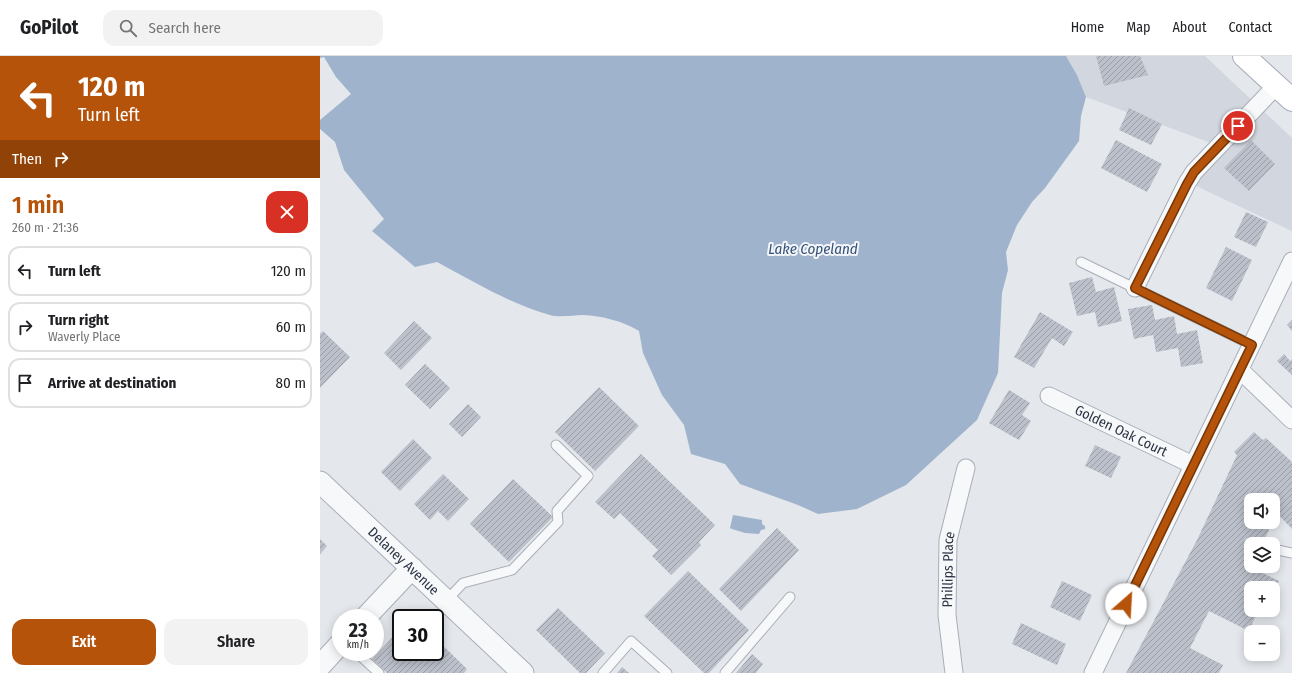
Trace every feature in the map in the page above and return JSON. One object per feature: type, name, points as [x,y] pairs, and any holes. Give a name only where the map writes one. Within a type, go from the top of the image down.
[{"type":"main road","points":[[1244,56],[1292,100]]},
{"type":"street","points":[[1135,288],[1194,172],[1276,86]]},
{"type":"street","points":[[1093,673],[1193,465],[1290,271]]},
{"type":"street","points":[[1240,370],[1292,420]]},
{"type":"street","name":"Golden Oak Court","points":[[1049,396],[1193,465]]},
{"type":"street","name":"Phillips Place","points":[[954,673],[947,615],[948,540],[966,468]]},
{"type":"street","name":"Delaney Avenue","points":[[320,482],[523,673]]},
{"type":"street","points":[[373,609],[412,568]]},
{"type":"street","points":[[322,666],[332,654]]},
{"type":"lane","points":[[1081,262],[1252,345]]},
{"type":"lane","points":[[446,601],[463,583],[487,578],[512,570],[558,522],[557,511],[588,476],[556,445]]},
{"type":"lane","points":[[1280,550],[1292,553]]},
{"type":"lane","points":[[725,673],[790,597]]},
{"type":"lane","points":[[604,673],[631,641],[667,673]]},
{"type":"lane","points":[[366,661],[379,673]]},
{"type":"shaded area","points":[[1066,56],[1205,56],[1292,138],[1292,231],[1196,186],[1211,143],[1086,97],[1077,75]]},
{"type":"water","name":"Lake Copeland","points":[[320,56],[1066,56],[1077,75],[1086,97],[1081,116],[1079,141],[1045,188],[1032,202],[1017,225],[1006,252],[1008,270],[1002,293],[998,373],[977,420],[906,485],[857,509],[818,514],[798,505],[740,484],[725,464],[691,454],[684,425],[662,395],[643,353],[639,331],[626,324],[605,318],[583,315],[554,316],[535,310],[492,292],[437,262],[415,267],[372,231],[384,219],[344,170],[335,142],[320,129],[320,120],[351,94],[336,77],[324,57],[320,58]]},
{"type":"water","points":[[733,515],[762,520],[762,524],[765,526],[765,529],[761,530],[759,534],[745,533],[732,529],[730,528]]},
{"type":"building","points":[[1096,56],[1140,56],[1148,75],[1104,86]]},
{"type":"building","points":[[1129,108],[1162,124],[1151,145],[1119,130]]},
{"type":"building","points":[[1116,140],[1162,164],[1147,192],[1101,168]]},
{"type":"building","points":[[1251,140],[1275,164],[1249,191],[1224,168]]},
{"type":"building","points":[[1246,212],[1268,222],[1256,247],[1234,237]]},
{"type":"building","points":[[1226,247],[1252,260],[1232,301],[1206,288]]},
{"type":"building","points":[[1092,277],[1096,292],[1114,287],[1122,321],[1098,327],[1095,312],[1077,316],[1069,283]]},
{"type":"building","points":[[1152,305],[1155,320],[1174,316],[1177,334],[1197,330],[1203,363],[1181,367],[1178,348],[1156,352],[1153,335],[1134,339],[1128,309]]},
{"type":"building","points":[[1040,312],[1073,332],[1064,346],[1052,338],[1034,368],[1014,357]]},
{"type":"building","points":[[1292,320],[1292,331],[1287,325]]},
{"type":"building","points":[[414,321],[432,338],[401,370],[384,353]]},
{"type":"building","points":[[323,331],[350,357],[320,388],[320,334]]},
{"type":"building","points":[[1284,354],[1290,361],[1292,359],[1292,375],[1277,361]]},
{"type":"building","points":[[425,364],[450,388],[430,409],[405,385]]},
{"type":"building","points":[[599,387],[639,426],[595,471],[555,432]]},
{"type":"building","points":[[1009,390],[1030,403],[1022,415],[1031,421],[1019,440],[989,423]]},
{"type":"building","points":[[468,404],[481,417],[462,437],[449,424]]},
{"type":"building","points":[[1254,432],[1263,440],[1266,438],[1292,462],[1292,529],[1280,516],[1280,493],[1244,493],[1244,529],[1269,530],[1266,537],[1244,537],[1244,573],[1262,573],[1279,581],[1244,581],[1244,617],[1255,617],[1252,625],[1244,625],[1244,628],[1209,611],[1190,648],[1223,665],[1219,673],[1126,673],[1197,540],[1237,455],[1234,452]]},
{"type":"building","points":[[413,439],[432,458],[400,491],[381,472]]},
{"type":"building","points":[[1095,445],[1121,457],[1111,478],[1085,466]]},
{"type":"building","points":[[641,454],[715,525],[699,542],[701,545],[671,575],[652,556],[658,550],[620,513],[614,519],[595,502]]},
{"type":"building","points":[[443,474],[469,499],[448,521],[438,511],[430,520],[414,504]]},
{"type":"building","points":[[513,479],[553,517],[509,562],[470,524]]},
{"type":"building","points":[[777,528],[799,550],[741,611],[719,589]]},
{"type":"building","points":[[320,539],[327,546],[320,554]]},
{"type":"building","points":[[688,571],[749,630],[709,673],[704,673],[644,616]]},
{"type":"building","points":[[1062,581],[1092,595],[1080,621],[1050,607]]},
{"type":"building","points":[[558,608],[605,653],[586,673],[580,673],[536,630]]},
{"type":"building","points":[[1021,623],[1066,644],[1057,665],[1012,644]]},
{"type":"building","points":[[392,638],[392,661],[444,661],[444,647],[467,669],[464,673],[387,673],[374,661],[384,661],[384,646]]},
{"type":"building","points":[[752,654],[763,664],[756,673],[736,673]]},
{"type":"building","points":[[622,667],[629,673],[617,673]]},
{"type":"route","points":[[1126,604],[1252,345],[1135,288],[1194,172],[1238,126]]}]
